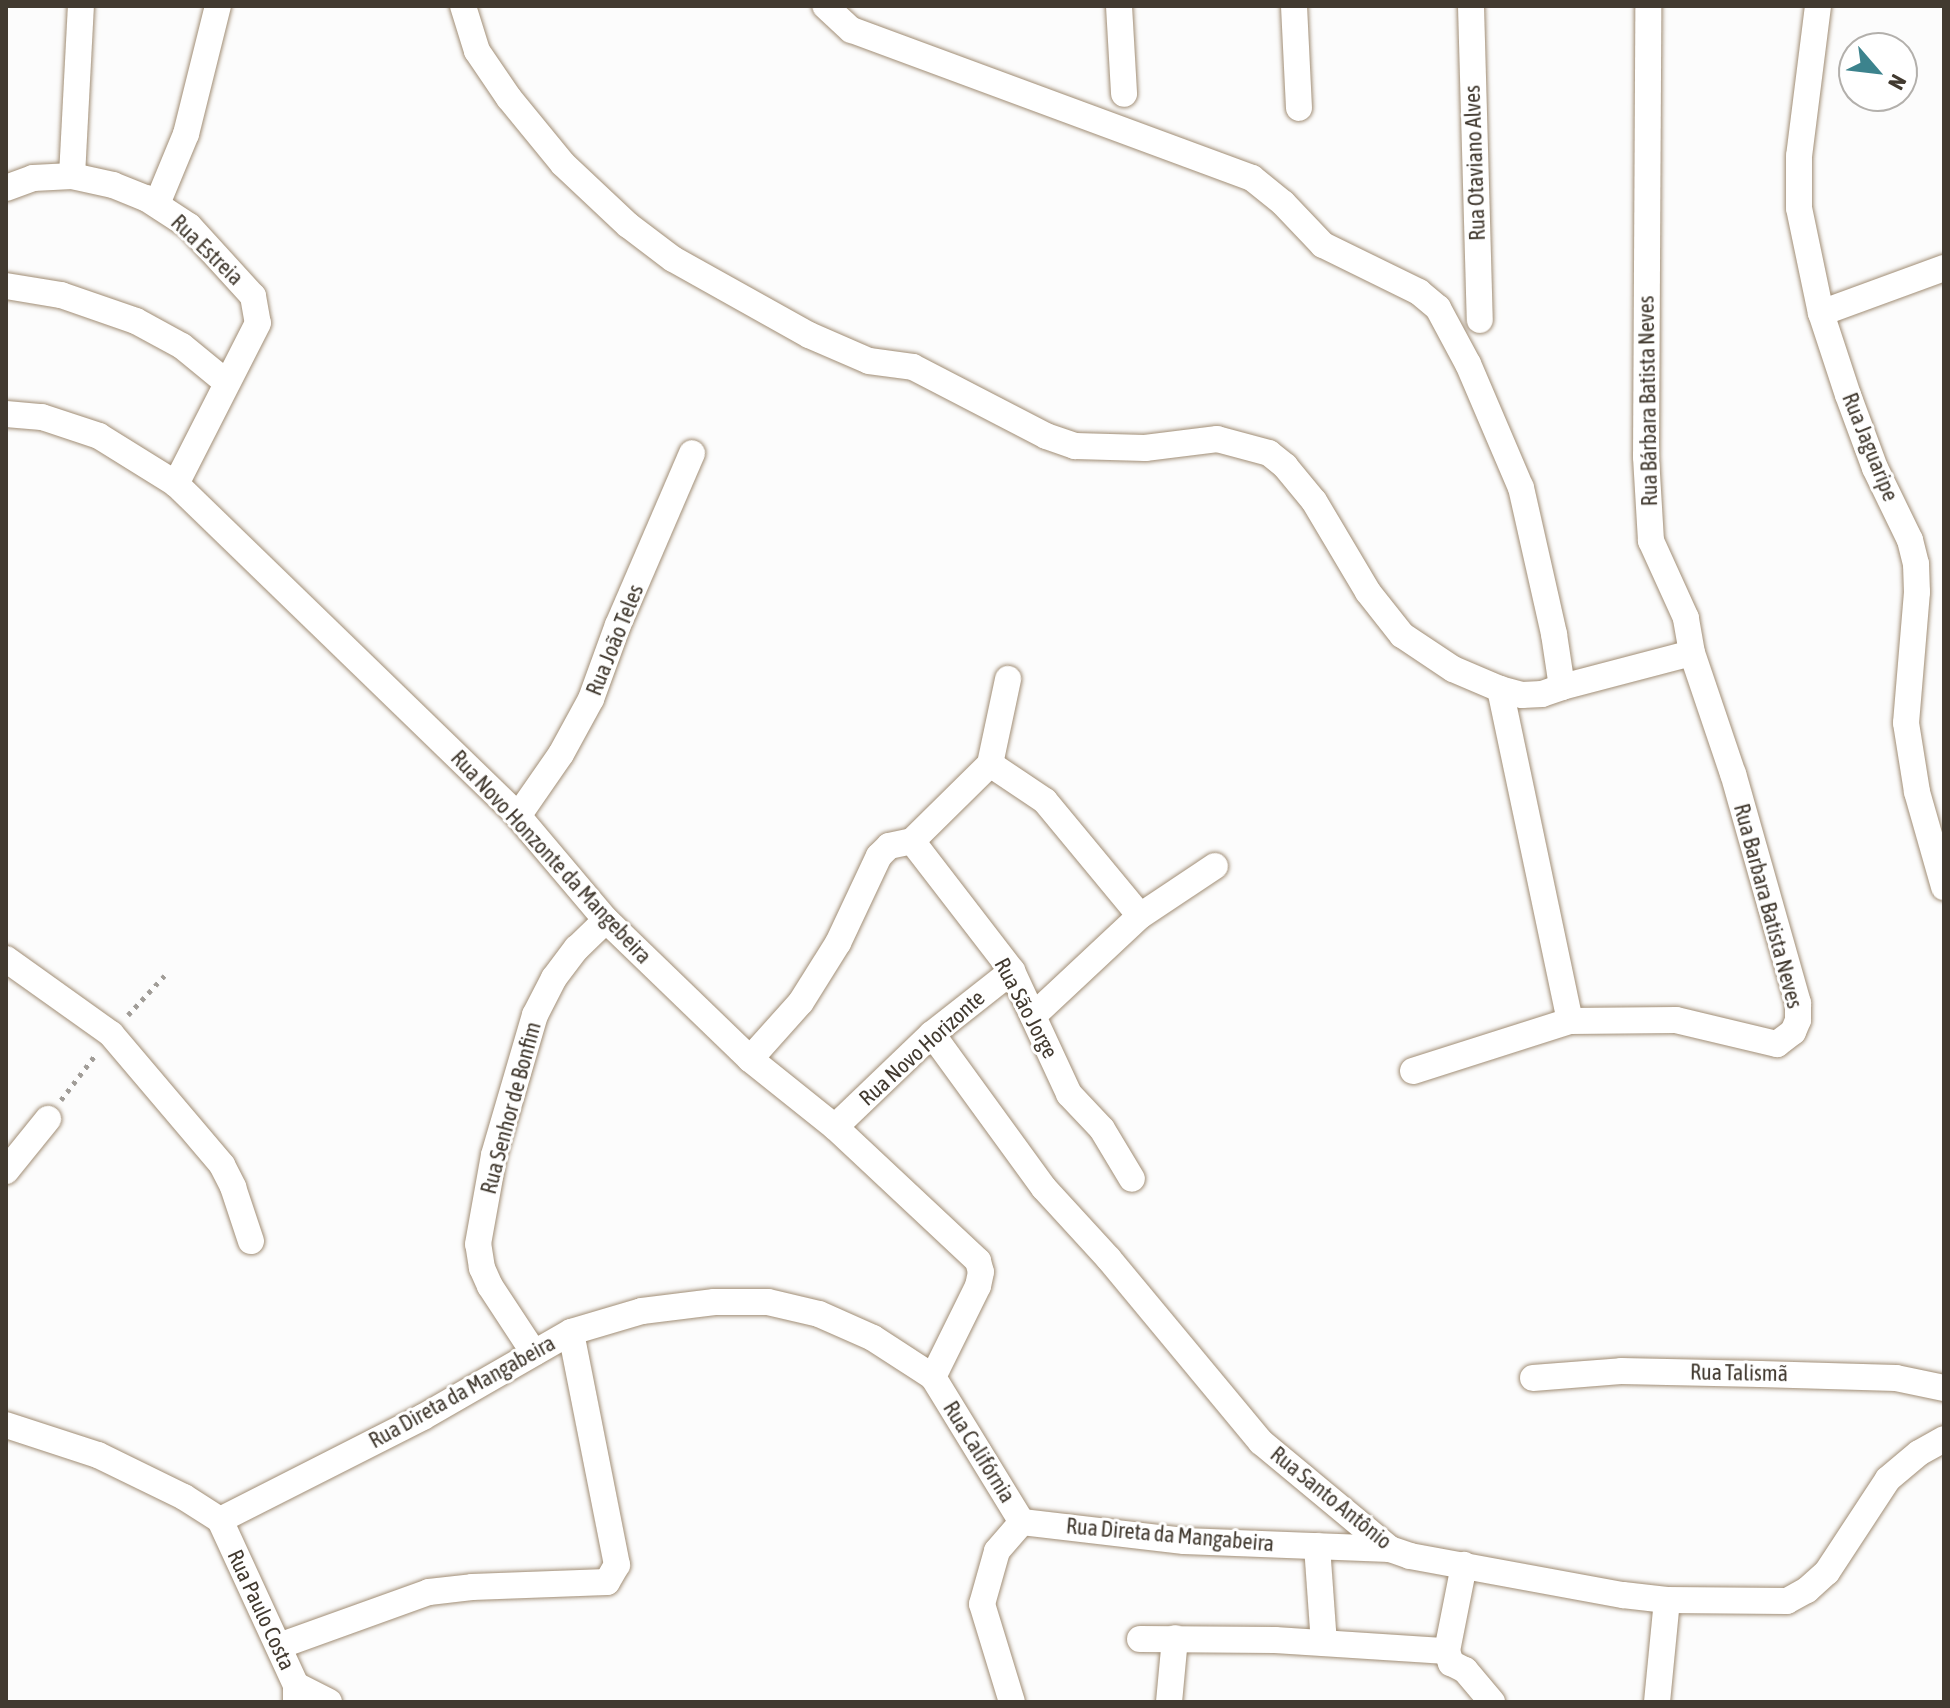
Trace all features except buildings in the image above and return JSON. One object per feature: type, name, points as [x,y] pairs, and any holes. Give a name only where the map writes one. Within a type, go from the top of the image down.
[{"type":"street","points":[[72,176],[81,6]]},
{"type":"street","points":[[157,204],[186,134],[218,6]]},
{"type":"street","points":[[463,6],[477,51],[509,98],[563,164],[628,225],[673,259],[809,335],[869,361],[913,367],[1046,436],[1075,446],[1145,448],[1217,439],[1246,444],[1269,453],[1285,466],[1314,501],[1368,592],[1402,635],[1453,669],[1500,689],[1522,695],[1542,694],[1692,653]]},
{"type":"street","points":[[825,6],[851,30],[1252,178],[1283,203],[1323,245],[1419,292],[1438,308],[1468,364],[1521,488],[1554,634],[1562,687]]},
{"type":"street","points":[[1119,6],[1124,94]]},
{"type":"street","points":[[1294,6],[1299,108]]},
{"type":"street","name":"Rua Otaviano Alves","points":[[1471,6],[1480,320]]},
{"type":"street","name":"Rua Bárbara Batista Neves","points":[[1648,6],[1646,457],[1651,541],[1686,618],[1692,653]]},
{"type":"street","name":"Rua Jaguaripe","points":[[1818,6],[1799,156],[1799,208],[1821,313],[1875,468],[1910,540],[1916,564],[1917,592],[1906,723],[1917,792],[1944,887]]},
{"type":"street","name":"Rua Estreia","points":[[6,188],[33,178],[72,176],[113,185],[157,204],[189,226],[253,296],[258,323],[176,484]]},
{"type":"street","points":[[1821,313],[1944,268]]},
{"type":"street","points":[[6,286],[61,295],[136,321],[182,346],[227,383]]},
{"type":"street","name":"Rua Novo Honzonte da Mangebeira","points":[[6,414],[42,417],[99,436],[176,484],[518,816],[606,920],[750,1059],[835,1127],[978,1261],[981,1272],[978,1286],[933,1377]]},
{"type":"street","name":"Rua João Teles","points":[[518,816],[561,754],[591,699],[618,625],[692,453]]},
{"type":"street","name":"Rua Barbara Batista Neves","points":[[1413,1071],[1570,1021],[1676,1020],[1777,1044],[1793,1032],[1798,1020],[1798,1003],[1746,820],[1692,653]]},
{"type":"street","points":[[750,1059],[801,1002],[838,943],[879,856],[889,846],[912,841],[990,764],[1008,679]]},
{"type":"street","points":[[1500,689],[1570,1021]]},
{"type":"street","points":[[990,764],[1045,801],[1140,916]]},
{"type":"street","name":"Rua São Jorge","points":[[912,841],[1012,971],[1069,1094],[1102,1129],[1132,1179]]},
{"type":"street","points":[[1033,1016],[1140,916],[1215,866]]},
{"type":"street","name":"Rua Senhor de Bonfim","points":[[534,1353],[490,1286],[482,1268],[478,1244],[494,1155],[535,1015],[561,968],[606,920]]},
{"type":"street","points":[[6,959],[111,1034],[222,1165],[233,1187],[251,1241]]},
{"type":"street","name":"Rua Novo Horizonte","points":[[835,1127],[932,1034],[1012,971]]},
{"type":"street","name":"Rua Santo Antônio","points":[[932,1034],[1044,1188],[1109,1259],[1261,1442],[1390,1549],[1593,1591],[1667,1600],[1787,1601],[1807,1590],[1827,1572],[1847,1545],[1860,1517],[1888,1479],[1919,1453],[1944,1439]]},
{"type":"street","points":[[6,1171],[48,1119]]},
{"type":"street","name":"Rua Direta da Mangabeira","points":[[220,1520],[423,1417],[571,1332],[642,1311],[714,1302],[768,1302],[833,1320],[873,1338],[933,1377]]},
{"type":"street","points":[[279,1646],[429,1592],[472,1587],[607,1582],[617,1565],[571,1332]]},
{"type":"street","name":"Rua Talismã","points":[[1533,1378],[1621,1371],[1760,1374],[1896,1378],[1944,1388]]},
{"type":"street","name":"Rua Califórnia","points":[[933,1377],[1022,1522],[997,1551],[982,1604],[1012,1702]]},
{"type":"street","points":[[6,1426],[98,1455],[184,1497],[220,1520]]},
{"type":"street","name":"Rua Paulo Costa","points":[[220,1520],[279,1646],[296,1694]]},
{"type":"street","name":"Rua Direta da Mangabeira","points":[[1022,1522],[1184,1541],[1390,1549]]},
{"type":"street","points":[[1317,1546],[1324,1643]]},
{"type":"street","points":[[1464,1565],[1447,1651],[1451,1663],[1465,1670],[1492,1702]]},
{"type":"street","points":[[1657,1702],[1667,1600]]},
{"type":"street","points":[[1169,1702],[1175,1638]]},
{"type":"street","points":[[1140,1639],[1275,1640],[1447,1651]]},
{"type":"street","points":[[296,1694],[329,1702]]}]
